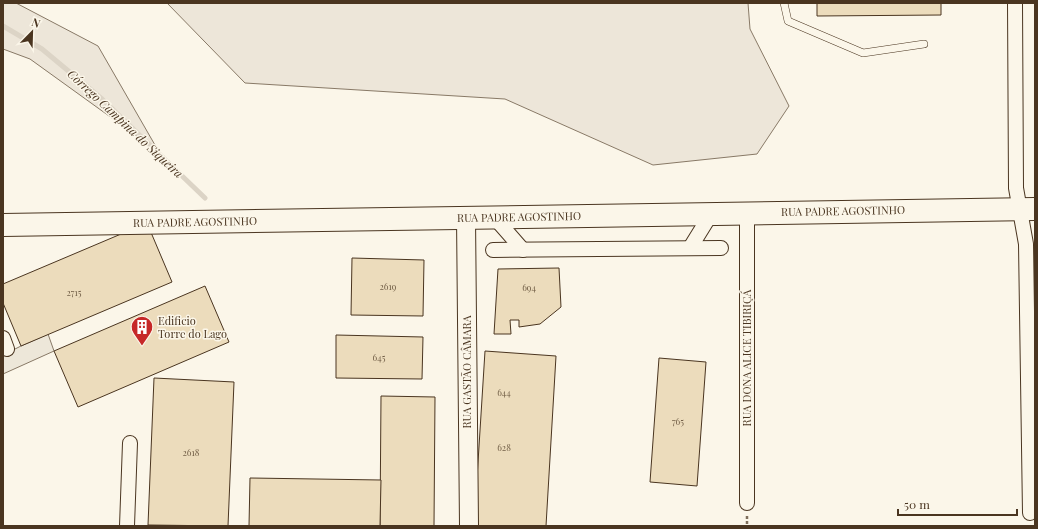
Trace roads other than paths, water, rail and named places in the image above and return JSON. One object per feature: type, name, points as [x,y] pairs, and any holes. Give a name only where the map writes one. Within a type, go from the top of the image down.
[{"type":"main road","name":"RUA PADRE AGOSTINHO","points":[[3,225],[1027,209]]},
{"type":"street","points":[[1015,3],[1016,188],[1027,209],[1026,244],[1030,513]]},
{"type":"street","name":"RUA DONA ALICE TIBIRIÇÁ","points":[[747,213],[747,503]]},
{"type":"street","points":[[690,248],[711,214]]},
{"type":"street","points":[[494,217],[523,250]]},
{"type":"street","name":"RUA GASTÃO CÂMARA","points":[[466,218],[469,526]]},
{"type":"street","points":[[493,250],[721,248]]},
{"type":"street","points":[[126,526],[130,443]]},
{"type":"lane","points":[[784,3],[788,21],[863,53],[924,44]]},
{"type":"waterway","name":"Córrego Campina do Siqueira","points":[[3,26],[42,49],[102,99],[205,198]]},
{"type":"place","name":"Edificio Torre do Lago","points":[[142,346]]}]
